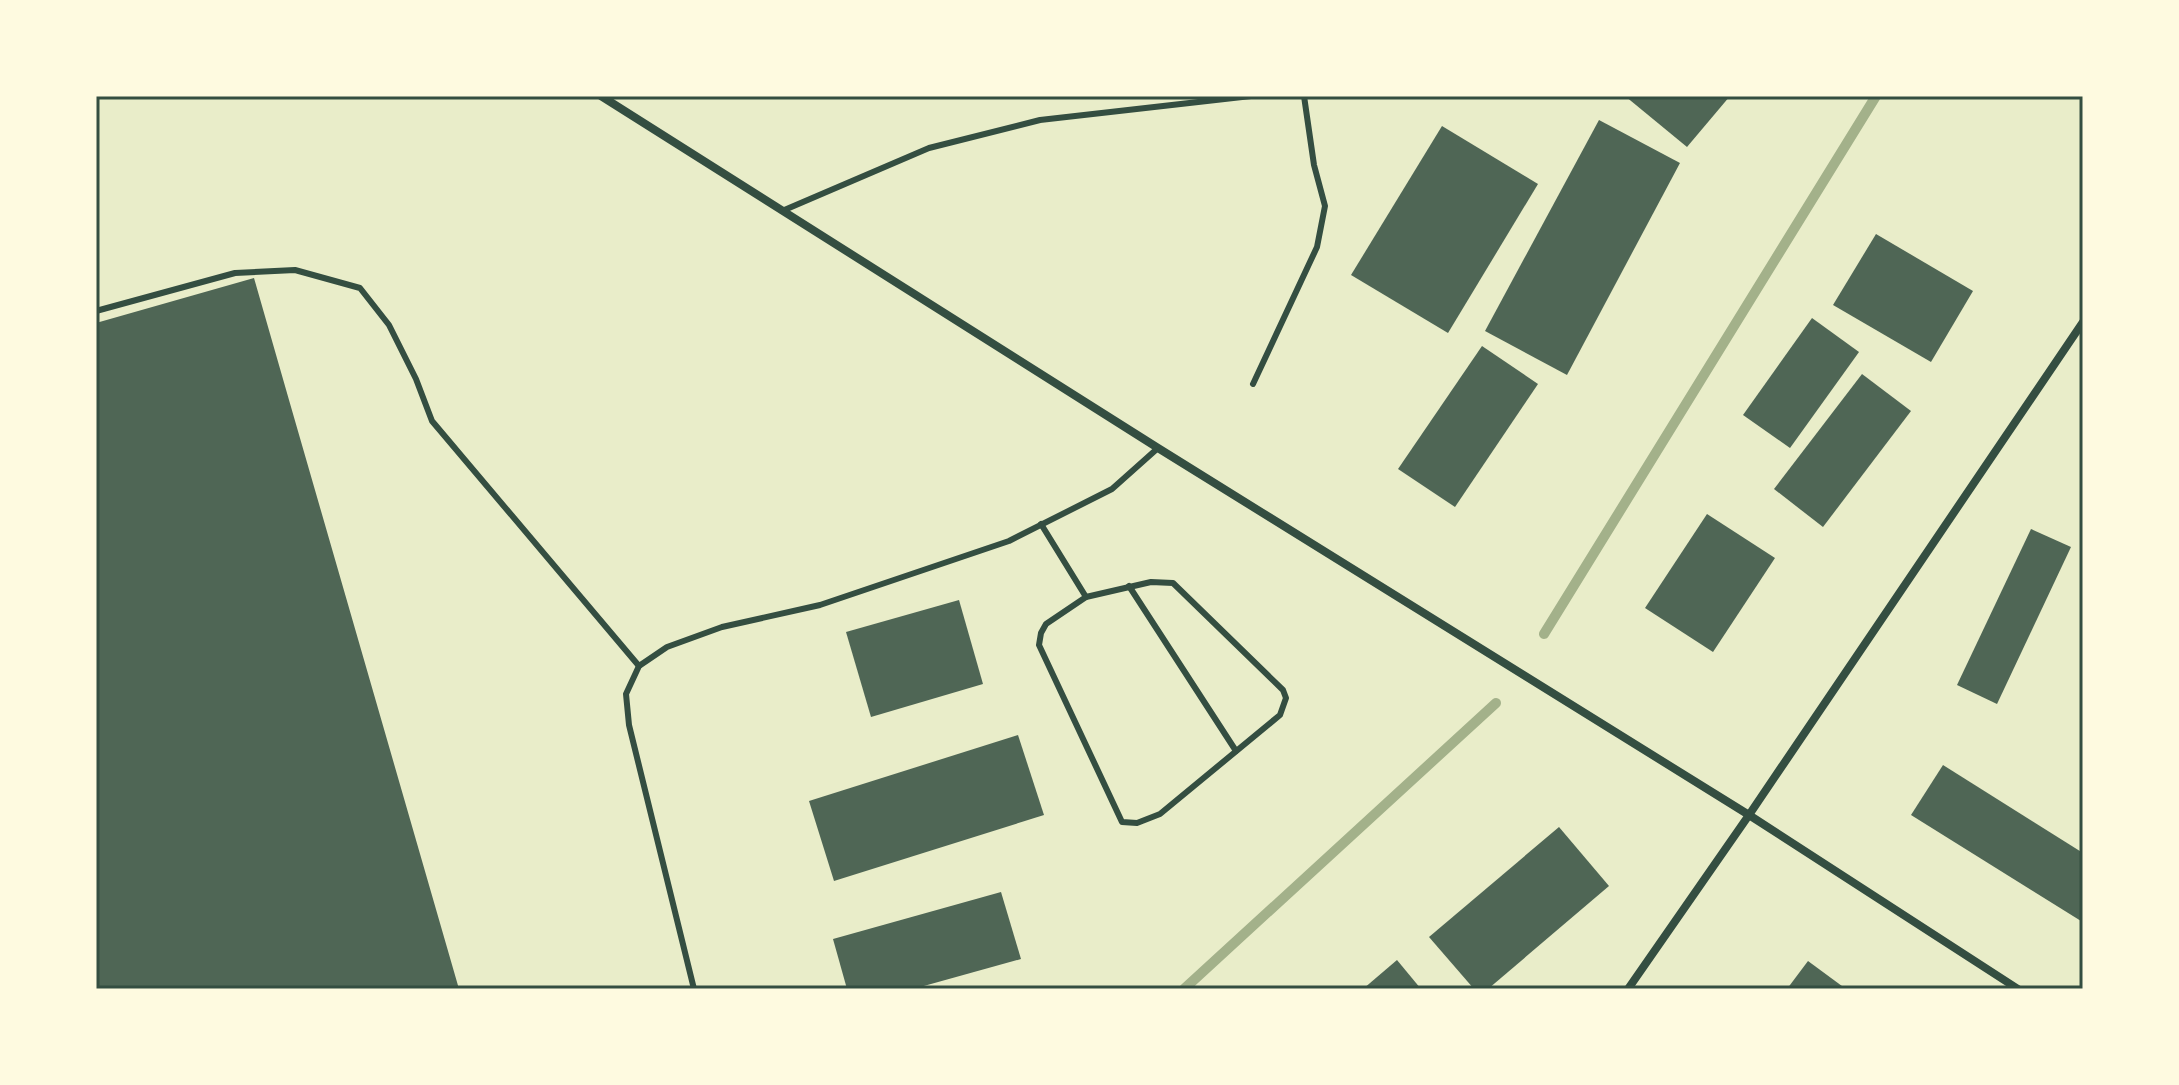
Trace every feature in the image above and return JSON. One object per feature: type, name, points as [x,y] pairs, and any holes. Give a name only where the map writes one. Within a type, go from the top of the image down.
[{"type":"street","points":[[601,96],[1158,448],[1749,815],[2018,989]]},
{"type":"street","points":[[1628,989],[2083,322]]},
{"type":"lane","points":[[782,211],[929,148],[1040,120],[1251,96]]},
{"type":"lane","points":[[1253,384],[1317,247],[1325,206],[1314,165],[1304,96]]},
{"type":"lane","points":[[96,311],[235,273],[295,270],[360,288],[389,325],[416,379],[432,421],[639,666]]},
{"type":"lane","points":[[694,989],[629,725],[626,694],[639,666],[667,647],[722,627],[820,605],[1009,541],[1112,489],[1158,448]]},
{"type":"lane","points":[[1041,524],[1086,597]]},
{"type":"lane","points":[[1151,582],[1173,583],[1283,690],[1286,698],[1280,715],[1160,814],[1137,823],[1122,822],[1039,645],[1046,624],[1086,597],[1151,582]]},
{"type":"lane","points":[[1129,586],[1236,751]]},
{"type":"building","points":[[1625,96],[1730,96],[1687,147]]},
{"type":"building","points":[[1599,120],[1680,163],[1567,375],[1485,331]]},
{"type":"building","points":[[1442,126],[1538,184],[1448,333],[1351,275]]},
{"type":"building","points":[[1876,234],[1973,291],[1931,362],[1833,305]]},
{"type":"building","points":[[254,278],[459,989],[96,989],[96,323]]},
{"type":"building","points":[[1812,318],[1859,352],[1790,448],[1743,415]]},
{"type":"building","points":[[1482,346],[1538,384],[1455,507],[1398,469]]},
{"type":"building","points":[[1862,374],[1911,411],[1823,527],[1774,489]]},
{"type":"building","points":[[1707,514],[1775,558],[1713,652],[1645,608]]},
{"type":"building","points":[[2031,529],[2071,547],[1997,704],[1957,685]]},
{"type":"building","points":[[959,600],[983,684],[871,717],[846,632]]},
{"type":"building","points":[[1018,735],[1044,815],[834,881],[809,801]]},
{"type":"building","points":[[1943,765],[2083,853],[2081,921],[1911,815]]},
{"type":"building","points":[[1559,827],[1609,886],[1488,989],[1474,989],[1429,937]]},
{"type":"building","points":[[1001,892],[1021,959],[913,989],[847,989],[833,939]]},
{"type":"building","points":[[1397,960],[1421,989],[1363,989]]},
{"type":"building","points":[[1808,961],[1846,989],[1787,989]]},
{"type":"waterway","points":[[1544,634],[1876,96]]},
{"type":"waterway","points":[[1184,989],[1496,703]]}]
